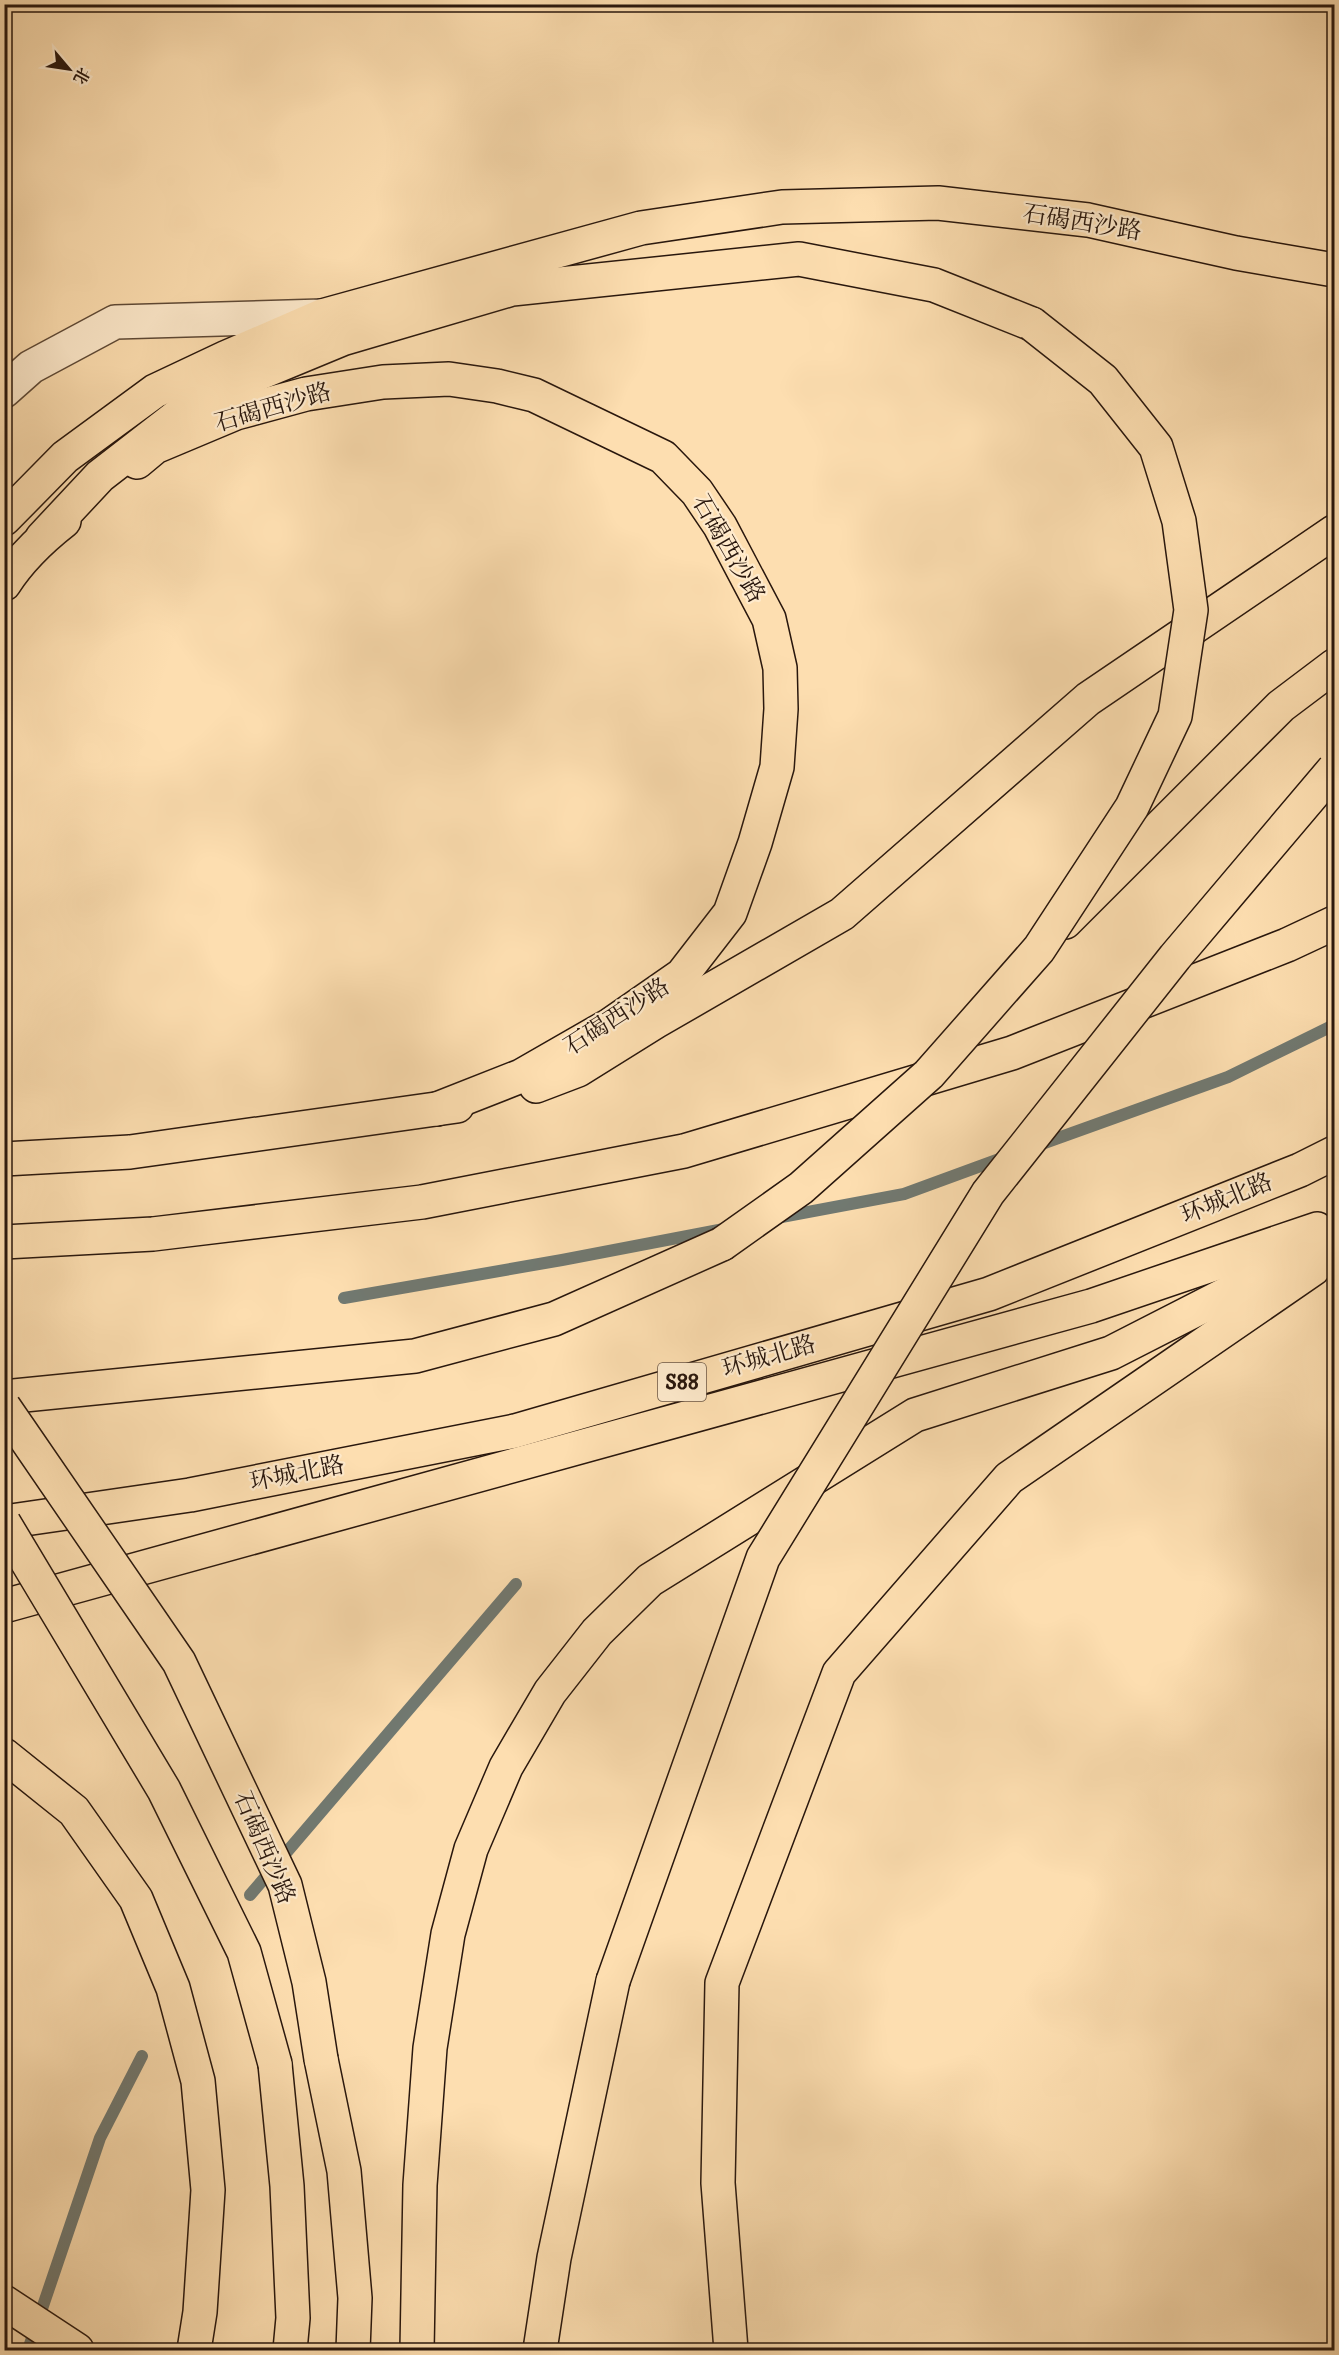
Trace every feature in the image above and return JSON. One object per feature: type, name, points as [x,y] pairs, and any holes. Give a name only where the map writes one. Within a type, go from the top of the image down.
[{"type":"main road","name":"石碣西沙路","points":[[4,519],[65,457],[155,391],[322,316],[641,228],[782,207],[950,204],[1088,220],[1236,252],[1335,270]]},
{"type":"main road","points":[[42,538],[100,476],[202,397],[342,339],[512,289],[799,260],[934,285],[1032,324],[1103,380],[1156,447],[1179,521],[1191,610],[1175,716],[1132,807],[1039,949]]},
{"type":"main road","name":"石碣西沙路","points":[[4,584],[15,567],[42,538],[155,447],[236,413],[306,394],[383,382],[448,379],[497,386],[534,395],[663,457],[697,492],[720,526],[769,619],[780,668],[781,709],[777,767],[755,843],[730,913],[682,975],[610,1025],[521,1076],[437,1109]]},
{"type":"main road","points":[[4,1159],[130,1152],[503,1099],[578,1070],[655,1022],[842,914],[1088,699],[1335,532]]},
{"type":"main road","points":[[4,1397],[415,1356],[554,1319],[722,1244],[801,1188],[929,1074],[1039,949],[1281,706],[1335,666]]},
{"type":"main road","points":[[540,2350],[554,2258],[614,1981],[763,1558],[988,1193],[1175,957],[1335,769]]},
{"type":"main road","points":[[4,1242],[153,1234],[422,1202],[684,1151],[1012,1053],[1287,945],[1335,923]]},
{"type":"main road","name":"环城北路","points":[[4,1522],[190,1495],[515,1431],[989,1294],[1300,1170],[1335,1153]]},
{"type":"main road","points":[[4,1606],[1091,1306],[1335,1223]]},
{"type":"main road","points":[[417,2350],[420,2185],[430,2048],[447,1934],[471,1849],[506,1767],[550,1692],[597,1632],[650,1580],[915,1415],[1111,1353],[1335,1239]]},
{"type":"main road","points":[[731,2350],[718,2183],[722,1983],[839,1673],[1009,1478],[1335,1255]]},
{"type":"main road","name":"石碣西沙路","points":[[4,1407],[179,1662],[285,1885],[309,1982],[321,2059],[344,2171],[355,2298],[353,2350]]},
{"type":"main road","points":[[4,1522],[169,1800],[244,1952],[275,2064],[287,2186],[293,2318],[290,2350]]},
{"type":"main road","points":[[4,1755],[74,1811],[136,1899],[173,1989],[198,2080],[208,2190],[200,2312],[194,2350]]},
{"type":"main road","points":[[4,2301],[77,2350]]},
{"type":"street","points":[[4,391],[31,367],[116,322],[322,316]]},
{"type":"waterway","points":[[1036,1146],[1228,1077],[1334,1025]]},
{"type":"waterway","points":[[776,1218],[904,1194],[1005,1157]]},
{"type":"waterway","points":[[344,1298],[724,1229]]},
{"type":"waterway","points":[[250,1895],[516,1584]]},
{"type":"waterway","points":[[28,2350],[100,2138],[142,2056]]}]
